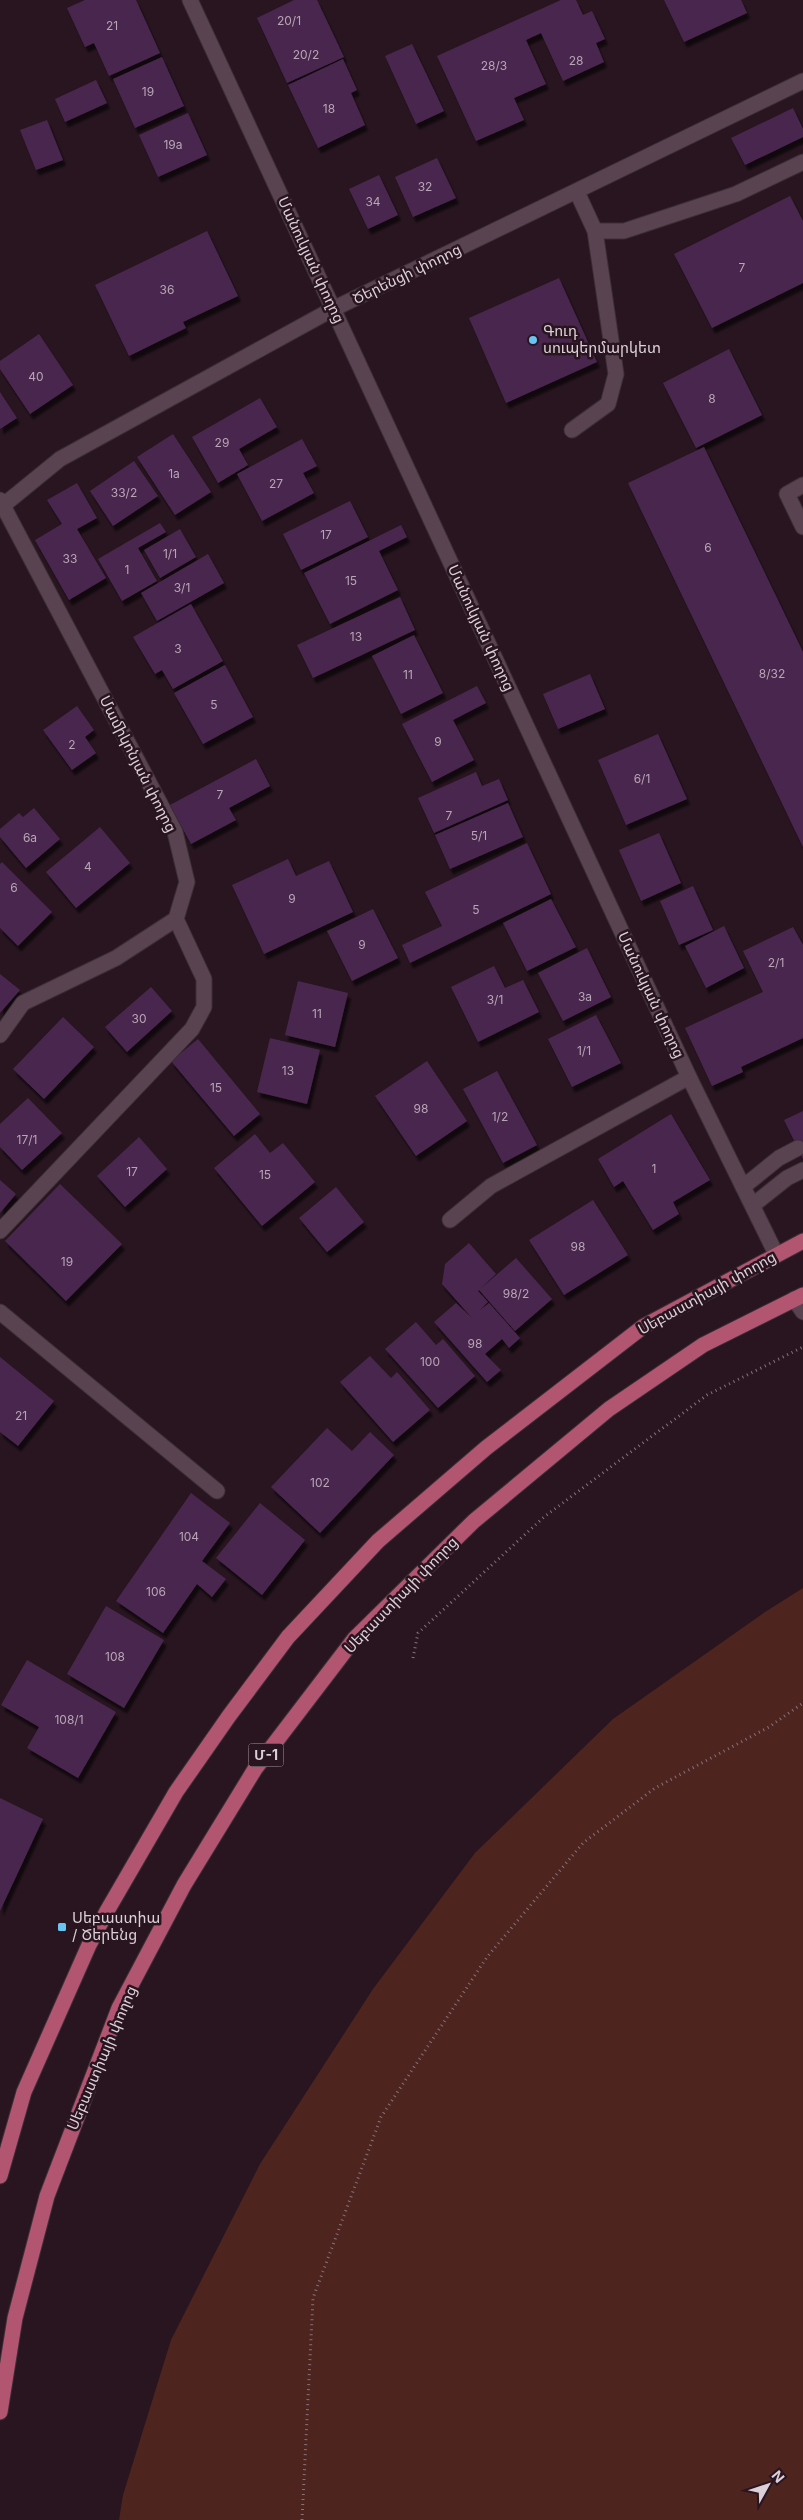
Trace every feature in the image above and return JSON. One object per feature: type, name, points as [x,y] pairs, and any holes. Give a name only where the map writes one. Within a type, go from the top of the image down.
[{"type":"main road","name":"Սեբաստիայի փողոց","points":[[0,2176],[24,2092],[98,1928],[176,1792],[229,1716],[288,1637],[378,1540],[486,1448],[644,1326],[803,1240]]},
{"type":"main road","name":"Սեբաստիայի փողոց","points":[[0,2412],[15,2318],[46,2196],[119,2008],[184,1885],[255,1769],[355,1638],[474,1522],[609,1409],[703,1345],[799,1297]]},
{"type":"street","name":"Մանուկյան փողոց","points":[[190,0],[689,1077],[776,1254]]},
{"type":"street","name":"Ծերենցի փողոց","points":[[1,504],[60,459],[333,309],[803,81]]},
{"type":"street","points":[[595,232],[624,230],[736,194],[803,162]]},
{"type":"street","points":[[572,430],[608,404],[616,374],[595,232],[577,192]]},
{"type":"street","points":[[803,485],[787,494],[803,527]]},
{"type":"street","name":"Մամիկոնյան փողոց","points":[[1,504],[175,832],[187,882],[176,919]]},
{"type":"street","points":[[0,1035],[24,1003],[116,958],[176,919],[204,978],[204,1007],[192,1029],[0,1231]]},
{"type":"street","points":[[450,1220],[491,1186],[689,1077]]},
{"type":"street","points":[[743,1187],[778,1158],[798,1148]]},
{"type":"street","points":[[753,1205],[788,1178],[803,1170]]},
{"type":"street","points":[[799,1297],[803,1312]]},
{"type":"street","points":[[0,1312],[218,1491]]},
{"type":"path","points":[[413,1658],[418,1633],[544,1517],[708,1395],[803,1346]]},
{"type":"path","points":[[302,2520],[313,2298],[381,2117],[487,1957],[583,1843],[655,1788],[769,1727],[803,1703]]},
{"type":"shaded area","points":[[803,1588],[803,2520],[119,2520],[123,2495],[171,2340],[260,2164],[373,1989],[475,1853],[613,1719],[765,1612]]},
{"type":"building","points":[[85,0],[136,0],[160,53],[109,76],[94,43],[85,47],[67,8]]},
{"type":"building","points":[[294,0],[317,0],[344,57],[287,83],[257,18]]},
{"type":"building","points":[[561,0],[576,0],[583,15],[592,11],[605,39],[596,43],[604,62],[563,81],[541,33],[526,40],[546,84],[514,98],[524,120],[476,141],[437,56]]},
{"type":"building","points":[[664,0],[741,0],[747,13],[684,42]]},
{"type":"building","points":[[412,44],[444,111],[416,124],[385,56]]},
{"type":"building","points":[[162,57],[184,106],[135,128],[113,79]]},
{"type":"building","points":[[343,59],[357,90],[351,93],[365,125],[318,148],[288,85]]},
{"type":"building","points":[[96,80],[107,103],[65,122],[55,99]]},
{"type":"building","points":[[793,108],[803,129],[803,137],[745,165],[731,138]]},
{"type":"building","points":[[188,113],[207,155],[158,177],[139,135]]},
{"type":"building","points":[[47,120],[63,160],[36,170],[20,130]]},
{"type":"building","points":[[437,158],[456,198],[413,217],[395,177]]},
{"type":"building","points":[[379,175],[398,215],[368,229],[349,189]]},
{"type":"building","points":[[790,196],[803,221],[803,283],[712,328],[674,254]]},
{"type":"building","points":[[207,231],[238,296],[183,322],[186,328],[129,356],[95,285]]},
{"type":"building","name":"Գուդ սուպերմարկետ","points":[[559,278],[597,362],[506,403],[469,318]]},
{"type":"building","points":[[39,334],[73,385],[30,414],[0,369],[0,361]]},
{"type":"building","points":[[729,349],[762,415],[696,448],[663,383]]},
{"type":"building","points":[[0,392],[17,418],[0,429]]},
{"type":"building","points":[[260,398],[277,427],[239,449],[248,465],[218,483],[192,437]]},
{"type":"building","points":[[173,434],[211,492],[175,515],[137,457]]},
{"type":"building","points":[[302,439],[317,466],[303,473],[314,493],[262,521],[237,474]]},
{"type":"building","points":[[704,447],[803,652],[803,847],[628,483]]},
{"type":"building","points":[[134,461],[158,496],[113,526],[90,491]]},
{"type":"building","points":[[77,483],[97,518],[77,529],[106,578],[69,600],[35,540],[62,524],[47,500]]},
{"type":"building","points":[[350,501],[368,537],[301,570],[283,534]]},
{"type":"building","points":[[160,523],[166,532],[138,548],[157,581],[122,601],[98,559]]},
{"type":"building","points":[[401,525],[407,537],[379,551],[398,590],[330,624],[304,573]]},
{"type":"building","points":[[180,529],[196,557],[160,578],[144,550]]},
{"type":"building","points":[[208,554],[224,583],[157,621],[141,593]]},
{"type":"building","points":[[400,597],[415,630],[313,678],[297,645]]},
{"type":"building","points":[[191,604],[223,661],[173,689],[162,670],[155,674],[133,637]]},
{"type":"building","points":[[414,635],[443,693],[401,714],[372,656]]},
{"type":"building","points":[[225,665],[253,717],[203,744],[174,693]]},
{"type":"building","points":[[590,674],[605,709],[558,729],[543,694]]},
{"type":"building","points":[[477,686],[486,703],[453,720],[474,760],[432,782],[402,724]]},
{"type":"building","points":[[77,706],[94,730],[85,737],[96,753],[72,770],[43,730]]},
{"type":"building","points":[[658,734],[687,799],[626,825],[598,760]]},
{"type":"building","points":[[256,759],[270,786],[229,808],[236,820],[191,844],[170,805]]},
{"type":"building","points":[[476,772],[482,786],[499,779],[508,800],[434,833],[418,798]]},
{"type":"building","points":[[508,803],[523,837],[450,869],[435,835]]},
{"type":"building","points":[[34,808],[60,839],[26,868],[0,837],[0,829],[19,813],[23,817]]},
{"type":"building","points":[[100,827],[130,863],[76,908],[46,872]]},
{"type":"building","points":[[659,833],[681,883],[641,901],[619,850]]},
{"type":"building","points":[[527,843],[551,894],[410,963],[402,945],[442,926],[425,892]]},
{"type":"building","points":[[288,859],[296,876],[329,861],[353,912],[264,954],[232,885]]},
{"type":"building","points":[[2,862],[52,912],[18,946],[0,928],[0,864]]},
{"type":"building","points":[[693,886],[713,930],[679,945],[660,901]]},
{"type":"building","points":[[551,899],[576,947],[527,971],[503,923]]},
{"type":"building","points":[[373,909],[398,958],[352,981],[327,931]]},
{"type":"building","points":[[724,926],[744,968],[706,988],[685,946]]},
{"type":"building","points":[[793,927],[803,945],[803,1038],[741,1067],[743,1072],[712,1086],[685,1028],[763,992],[743,951]]},
{"type":"building","points":[[587,948],[611,997],[563,1021],[538,973]]},
{"type":"building","points":[[494,966],[505,988],[523,980],[539,1012],[478,1042],[451,987]]},
{"type":"building","points":[[0,974],[20,990],[0,1013]]},
{"type":"building","points":[[298,981],[348,993],[335,1047],[285,1035]]},
{"type":"building","points":[[151,987],[172,1011],[127,1052],[105,1027]]},
{"type":"building","points":[[596,1015],[621,1063],[572,1087],[548,1039]]},
{"type":"building","points":[[63,1017],[94,1047],[44,1099],[13,1069]]},
{"type":"building","points":[[270,1038],[320,1050],[307,1104],[257,1092]]},
{"type":"building","points":[[198,1039],[260,1114],[234,1136],[171,1061]]},
{"type":"building","points":[[427,1061],[467,1121],[416,1156],[375,1096]]},
{"type":"building","points":[[497,1071],[537,1145],[503,1163],[463,1089]]},
{"type":"building","points":[[28,1098],[62,1133],[22,1170],[0,1147],[0,1124]]},
{"type":"building","points":[[803,1111],[803,1159],[784,1120]]},
{"type":"building","points":[[671,1114],[710,1180],[673,1202],[679,1214],[653,1230],[623,1181],[614,1187],[598,1159]]},
{"type":"building","points":[[255,1134],[270,1153],[283,1143],[315,1182],[262,1226],[214,1168]]},
{"type":"building","points":[[139,1137],[167,1169],[125,1207],[97,1176]]},
{"type":"building","points":[[0,1180],[16,1194],[0,1213]]},
{"type":"building","points":[[60,1184],[122,1244],[66,1301],[5,1241]]},
{"type":"building","points":[[336,1187],[364,1222],[327,1252],[299,1218]]},
{"type":"building","points":[[593,1200],[628,1255],[564,1295],[529,1240]]},
{"type":"building","points":[[469,1243],[496,1274],[478,1291],[488,1302],[480,1310],[489,1303],[520,1338],[509,1348],[502,1339],[485,1354],[501,1370],[487,1382],[434,1322],[456,1303],[472,1318],[442,1284],[445,1264]]},
{"type":"building","points":[[516,1258],[552,1299],[515,1331],[479,1290]]},
{"type":"building","points":[[416,1322],[436,1345],[443,1339],[475,1376],[438,1408],[385,1349]]},
{"type":"building","points":[[370,1356],[391,1378],[397,1372],[430,1410],[393,1442],[340,1382]]},
{"type":"building","points":[[0,1357],[54,1401],[18,1446],[0,1432]]},
{"type":"building","points":[[327,1428],[352,1451],[370,1432],[394,1455],[320,1533],[271,1487]]},
{"type":"building","points":[[191,1493],[230,1523],[202,1561],[226,1579],[212,1597],[197,1584],[163,1633],[116,1601]]},
{"type":"building","points":[[260,1503],[305,1540],[262,1595],[216,1558]]},
{"type":"building","points":[[106,1606],[164,1640],[124,1708],[67,1674]]},
{"type":"building","points":[[27,1660],[116,1712],[78,1778],[27,1748],[39,1727],[1,1705]]},
{"type":"building","points":[[0,1798],[43,1819],[0,1911]]},
{"type":"place","name":"Գուդ սուպերմարկետ","points":[[533,340]]},
{"type":"place","name":"Սեբաստիա / Ծերենց","points":[[62,1927]]}]
